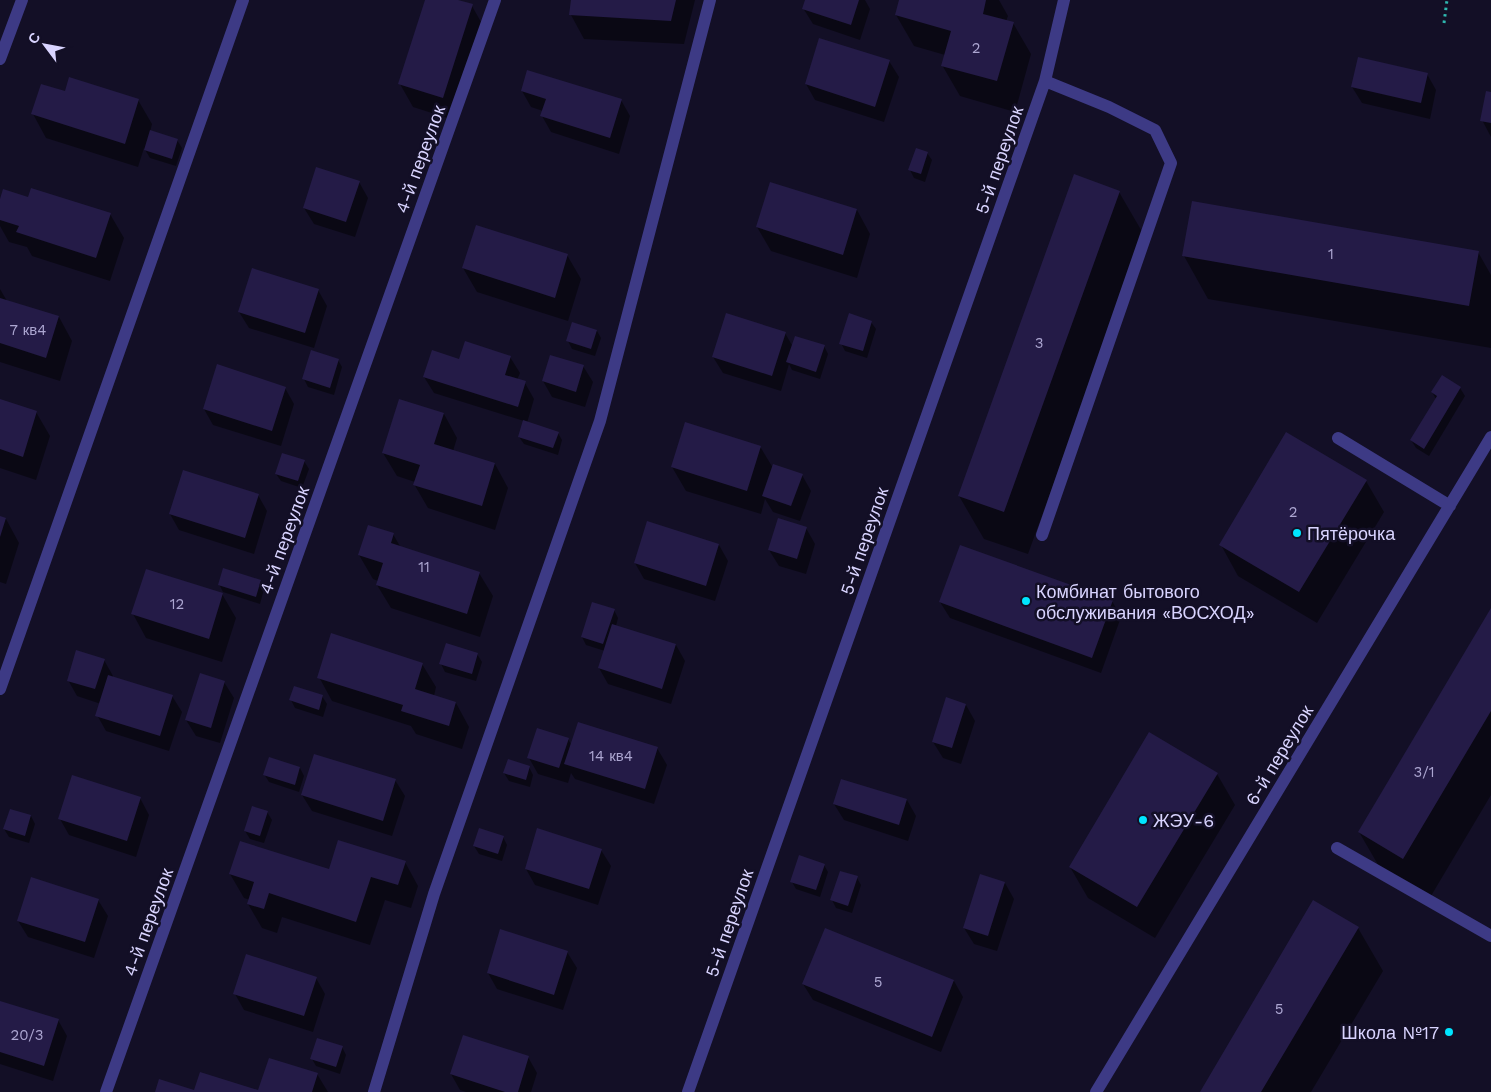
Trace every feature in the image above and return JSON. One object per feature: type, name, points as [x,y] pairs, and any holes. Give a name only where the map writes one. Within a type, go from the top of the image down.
[{"type":"street","points":[[0,59],[22,0]]},
{"type":"street","points":[[0,689],[243,0]]},
{"type":"street","name":"4-й переулок","points":[[106,1092],[495,0]]},
{"type":"street","points":[[374,1092],[434,894],[600,421],[710,0]]},
{"type":"street","name":"5-й переулок","points":[[688,1092],[1045,81],[1064,0]]},
{"type":"street","points":[[1042,535],[1171,163],[1155,130],[1109,107],[1045,81]]},
{"type":"street","name":"6-й переулок","points":[[1096,1092],[1491,437]]},
{"type":"street","points":[[1338,438],[1450,506]]},
{"type":"street","points":[[1337,848],[1491,936]]},
{"type":"path","points":[[1444,23],[1447,0]]},
{"type":"building","points":[[425,0],[458,0],[473,4],[443,98],[398,84]]},
{"type":"building","points":[[571,0],[676,0],[671,21],[569,15]]},
{"type":"building","points":[[805,0],[859,0],[851,25],[802,9]]},
{"type":"building","points":[[899,0],[986,0],[983,14],[1014,22],[997,81],[941,66],[951,31],[895,15]]},
{"type":"building","points":[[819,38],[890,60],[875,107],[805,84]]},
{"type":"building","points":[[1358,57],[1428,73],[1421,103],[1351,87]]},
{"type":"building","points":[[527,70],[622,99],[610,138],[540,116],[546,99],[521,91]]},
{"type":"building","points":[[69,77],[139,99],[125,144],[31,114],[41,84],[65,91]]},
{"type":"building","points":[[1486,91],[1491,92],[1491,123],[1480,121]]},
{"type":"building","points":[[150,130],[178,139],[172,159],[144,150]]},
{"type":"building","points":[[916,148],[928,152],[921,174],[908,170]]},
{"type":"building","points":[[316,167],[360,181],[346,222],[303,208]]},
{"type":"building","points":[[1074,174],[1120,191],[1004,512],[958,496]]},
{"type":"building","points":[[770,182],[857,209],[843,255],[756,227]]},
{"type":"building","points":[[31,188],[111,213],[96,258],[16,232],[19,226],[0,220],[0,199],[3,189],[28,197]]},
{"type":"building","points":[[1192,201],[1479,251],[1469,306],[1182,256]]},
{"type":"building","points":[[476,225],[568,254],[555,298],[462,268]]},
{"type":"building","points":[[252,268],[319,289],[305,333],[238,312]]},
{"type":"building","points":[[0,298],[59,316],[46,358],[0,343]]},
{"type":"building","points":[[726,313],[786,332],[772,376],[712,357]]},
{"type":"building","points":[[849,313],[872,321],[863,351],[839,344]]},
{"type":"building","points":[[572,322],[597,330],[591,349],[566,341]]},
{"type":"building","points":[[795,336],[825,345],[816,372],[786,362]]},
{"type":"building","points":[[465,341],[511,356],[505,375],[526,381],[518,407],[423,377],[432,350],[459,359]]},
{"type":"building","points":[[311,350],[339,359],[330,388],[302,379]]},
{"type":"building","points":[[550,355],[584,365],[576,392],[542,381]]},
{"type":"building","points":[[217,364],[286,387],[272,431],[203,409]]},
{"type":"building","points":[[1442,375],[1461,387],[1424,449],[1410,440],[1437,396],[1431,392]]},
{"type":"building","points":[[0,399],[37,411],[23,457],[0,449]]},
{"type":"building","points":[[399,399],[444,413],[434,444],[495,463],[482,506],[413,485],[420,465],[382,453]]},
{"type":"building","points":[[523,420],[559,432],[553,448],[518,437]]},
{"type":"building","points":[[685,422],[761,446],[747,491],[671,467]]},
{"type":"building","points":[[1286,432],[1367,480],[1299,592],[1219,545]]},
{"type":"building","points":[[282,453],[305,460],[298,481],[275,474]]},
{"type":"building","points":[[773,464],[803,474],[791,506],[762,496]]},
{"type":"building","points":[[183,470],[259,494],[245,538],[169,514]]},
{"type":"building","points":[[0,516],[6,518],[0,537]]},
{"type":"building","points":[[778,518],[807,527],[797,559],[768,550]]},
{"type":"building","points":[[647,521],[719,544],[706,586],[634,563]]},
{"type":"building","points":[[368,525],[394,533],[391,543],[480,572],[467,614],[376,585],[383,563],[358,555]]},
{"type":"building","name":"Комбинат бытового обслуживания «ВОСХОД»","points":[[960,545],[1113,600],[1092,658],[939,602]]},
{"type":"building","points":[[223,568],[261,580],[256,597],[218,585]]},
{"type":"building","points":[[146,569],[223,593],[209,639],[131,614]]},
{"type":"building","points":[[592,602],[615,609],[603,644],[581,637]]},
{"type":"building","points":[[1491,608],[1491,711],[1403,859],[1358,832]]},
{"type":"building","points":[[612,624],[676,644],[662,689],[598,668]]},
{"type":"building","points":[[331,633],[423,663],[415,689],[456,702],[449,726],[401,711],[403,705],[317,678]]},
{"type":"building","points":[[446,643],[478,653],[472,674],[439,664]]},
{"type":"building","points":[[76,650],[105,659],[95,689],[67,681]]},
{"type":"building","points":[[200,673],[225,681],[211,728],[185,720]]},
{"type":"building","points":[[108,675],[173,695],[160,736],[95,716]]},
{"type":"building","points":[[294,686],[323,695],[319,710],[289,700]]},
{"type":"building","points":[[946,697],[966,704],[952,748],[932,742]]},
{"type":"building","points":[[578,722],[658,747],[645,789],[564,764]]},
{"type":"building","points":[[537,728],[569,738],[559,768],[527,758]]},
{"type":"building","name":"ЖЭУ-6","points":[[1149,732],[1218,773],[1137,907],[1069,867]]},
{"type":"building","points":[[314,754],[396,779],[383,821],[301,795]]},
{"type":"building","points":[[269,757],[300,767],[295,785],[263,775]]},
{"type":"building","points":[[508,759],[530,766],[526,780],[503,773]]},
{"type":"building","points":[[72,775],[141,797],[127,841],[58,819]]},
{"type":"building","points":[[841,779],[907,799],[899,825],[833,804]]},
{"type":"building","points":[[252,806],[268,811],[260,836],[244,831]]},
{"type":"building","points":[[10,809],[31,815],[25,836],[3,829]]},
{"type":"building","points":[[479,828],[504,836],[498,854],[473,846]]},
{"type":"building","points":[[537,828],[602,849],[589,889],[525,869]]},
{"type":"building","points":[[338,840],[406,861],[398,885],[371,877],[356,922],[269,893],[264,909],[247,904],[254,882],[229,874],[240,841],[329,869]]},
{"type":"building","points":[[799,855],[825,864],[816,890],[790,882]]},
{"type":"building","points":[[840,871],[858,876],[848,906],[830,900]]},
{"type":"building","points":[[980,874],[1005,882],[988,936],[963,928]]},
{"type":"building","points":[[31,877],[99,899],[85,942],[17,921]]},
{"type":"building","points":[[1313,900],[1359,927],[1261,1092],[1200,1092]]},
{"type":"building","points":[[825,928],[954,980],[932,1037],[802,984]]},
{"type":"building","points":[[500,929],[568,951],[554,995],[487,973]]},
{"type":"building","points":[[246,954],[317,977],[304,1016],[233,994]]},
{"type":"building","points":[[0,1001],[59,1019],[44,1066],[0,1052]]},
{"type":"building","points":[[463,1035],[529,1056],[518,1092],[505,1092],[450,1074]]},
{"type":"building","points":[[317,1038],[343,1046],[336,1067],[310,1059]]},
{"type":"building","points":[[269,1058],[318,1073],[312,1092],[155,1092],[159,1079],[194,1090],[200,1072],[258,1090]]},
{"type":"place","name":"Пятёрочка","points":[[1297,533]]},
{"type":"place","name":"Комбинат бытового обслуживания «ВОСХОД»","points":[[1026,601]]},
{"type":"place","name":"ЖЭУ-6","points":[[1143,820]]},
{"type":"place","name":"Школа №17","points":[[1449,1032]]}]
